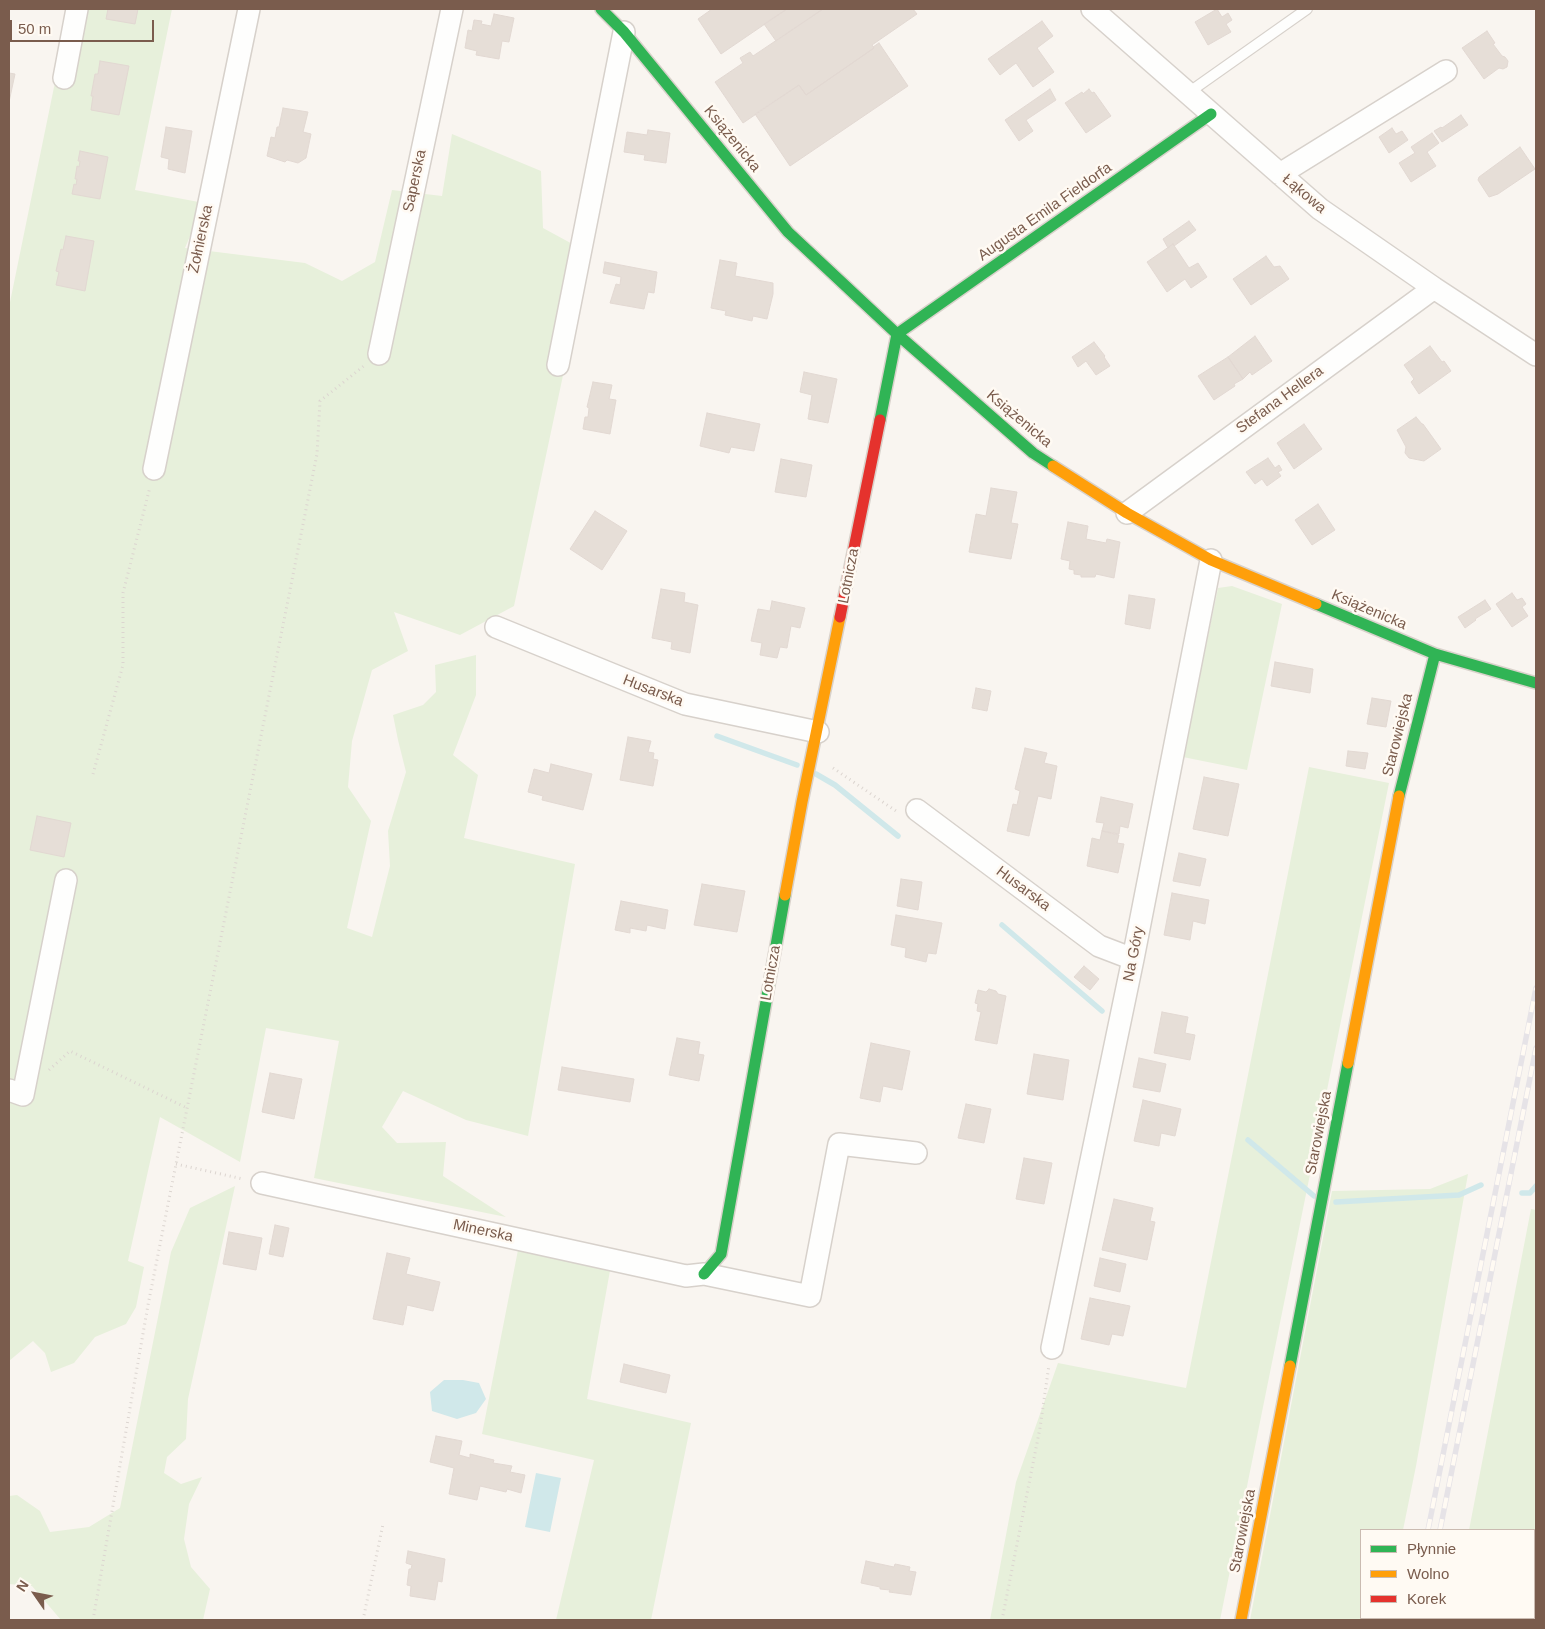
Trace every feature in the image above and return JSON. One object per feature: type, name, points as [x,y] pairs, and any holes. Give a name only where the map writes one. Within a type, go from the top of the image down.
[{"type":"street","points":[[64,78],[77,9]]},
{"type":"street","name":"Żołnierska","points":[[154,469],[249,9]]},
{"type":"street","name":"Saperska","points":[[379,354],[452,9]]},
{"type":"street","name":"Książenicka","points":[[601,9],[624,32],[788,232],[897,334],[1033,453],[1127,513],[1211,560],[1435,654],[1536,683]]},
{"type":"street","name":"Łąkowa","points":[[1092,9],[1320,209],[1434,288],[1536,355]]},
{"type":"street","points":[[558,365],[624,32]]},
{"type":"street","points":[[1280,174],[1446,72]]},
{"type":"street","name":"Augusta Emila Fieldorfa","points":[[897,334],[1211,114]]},
{"type":"street","name":"Stefana Hellera","points":[[1127,513],[1434,288]]},
{"type":"street","name":"Lotnicza","points":[[704,1274],[721,1254],[802,802],[814,755],[897,334]]},
{"type":"street","name":"Na Góry","points":[[1052,1348],[1133,959],[1211,560]]},
{"type":"street","name":"Husarska","points":[[496,628],[685,704],[818,732]]},
{"type":"street","name":"Starowiejska","points":[[1241,1620],[1401,786],[1435,654]]},
{"type":"street","name":"Husarska","points":[[917,810],[1098,946],[1133,959]]},
{"type":"street","points":[[16,1092],[66,880]]},
{"type":"street","points":[[704,1274],[810,1296],[839,1144],[916,1153]]},
{"type":"street","name":"Minerska","points":[[262,1183],[686,1276],[704,1274]]},
{"type":"lane","points":[[1188,94],[1307,9]]},
{"type":"path","points":[[93,1620],[148,1305],[317,454],[320,401],[379,354]]},
{"type":"path","points":[[93,774],[123,665],[123,593],[154,469]]},
{"type":"path","points":[[814,755],[896,811],[917,810]]},
{"type":"path","points":[[16,1092],[70,1051],[187,1108]]},
{"type":"path","points":[[176,1164],[262,1183]]},
{"type":"path","points":[[1002,1620],[1040,1428],[1052,1348]]},
{"type":"path","points":[[362,1620],[383,1524]]},
{"type":"green space","points":[[70,9],[172,9],[135,190],[204,203],[185,248],[305,263],[342,281],[375,262],[392,190],[442,196],[452,134],[541,171],[543,228],[589,253],[514,606],[460,635],[394,612],[408,651],[372,670],[352,741],[348,787],[371,821],[347,928],[372,937],[390,866],[388,831],[406,772],[393,715],[423,705],[436,692],[435,665],[476,655],[476,695],[453,755],[478,775],[464,838],[575,864],[528,1136],[466,1120],[403,1091],[382,1127],[397,1143],[446,1142],[443,1176],[506,1217],[314,1178],[339,1041],[266,1028],[240,1162],[160,1117],[128,1261],[144,1267],[136,1307],[126,1324],[95,1337],[74,1363],[51,1372],[45,1353],[33,1341],[9,1361],[9,307]]},
{"type":"green space","points":[[1232,586],[1282,604],[1247,770],[1183,757],[1218,588]]},
{"type":"green space","points":[[1309,767],[1389,783],[1220,1620],[990,1620],[1016,1482],[1058,1363],[1186,1388]]},
{"type":"green space","points":[[1468,1174],[1403,1529],[1360,1529],[1360,1619],[1384,1619],[1250,1620],[1332,1191],[1430,1189]]},
{"type":"green space","points":[[235,1186],[188,1399],[186,1439],[167,1457],[164,1473],[181,1484],[202,1477],[189,1504],[184,1539],[191,1567],[210,1589],[203,1620],[61,1620],[32,1586],[9,1584],[9,1496],[17,1495],[40,1511],[50,1532],[89,1527],[120,1508],[171,1252],[190,1208]]},
{"type":"green space","points":[[1531,1209],[1536,1210],[1536,1620],[1452,1620],[1535,1619],[1535,1529],[1469,1529]]},
{"type":"green space","points":[[518,1250],[611,1265],[587,1399],[691,1423],[651,1620],[556,1620],[594,1460],[482,1434]]},
{"type":"water","points":[[444,1380],[463,1380],[479,1383],[486,1399],[476,1413],[457,1419],[432,1411],[430,1392]]},
{"type":"water","points":[[536,1473],[561,1478],[550,1532],[525,1527]]},
{"type":"building","points":[[108,9],[138,9],[135,24],[106,19]]},
{"type":"building","points":[[712,9],[787,9],[721,54],[698,19]]},
{"type":"building","points":[[787,9],[823,9],[776,41],[764,24]]},
{"type":"building","points":[[823,9],[913,9],[917,14],[872,45],[874,48],[806,95],[799,85],[743,123],[715,82],[743,63],[740,58],[750,52],[753,56]]},
{"type":"building","points":[[1217,9],[1222,17],[1228,13],[1232,20],[1226,24],[1231,32],[1208,45],[1195,22]]},
{"type":"building","points":[[494,14],[514,18],[509,42],[502,41],[499,59],[476,55],[477,51],[465,48],[468,30],[472,31],[474,20],[482,21],[481,24],[491,26]]},
{"type":"building","points":[[1042,21],[1053,36],[1037,48],[1054,72],[1033,87],[1016,63],[1000,75],[988,59]]},
{"type":"building","points":[[1487,31],[1495,43],[1493,44],[1508,61],[1507,67],[1499,68],[1484,79],[1462,48]]},
{"type":"building","points":[[879,43],[908,86],[790,166],[755,114],[799,85],[806,95]]},
{"type":"building","points":[[100,61],[129,66],[119,115],[91,110],[93,96],[91,96],[95,74],[98,74]]},
{"type":"building","points":[[9,73],[15,74],[9,102]]},
{"type":"building","points":[[1050,89],[1056,100],[1026,120],[1033,131],[1019,141],[1005,120]]},
{"type":"building","points":[[1089,89],[1092,93],[1094,92],[1111,116],[1086,133],[1065,103]]},
{"type":"building","points":[[283,108],[308,112],[303,132],[311,134],[306,158],[298,163],[287,160],[285,162],[267,156],[271,137],[275,138],[277,127],[279,127]]},
{"type":"building","points":[[1461,115],[1468,125],[1442,142],[1434,131]]},
{"type":"building","points":[[166,127],[192,131],[185,173],[168,169],[169,159],[161,157]]},
{"type":"building","points":[[1392,128],[1396,134],[1402,131],[1408,140],[1389,153],[1379,137]]},
{"type":"building","points":[[648,130],[670,133],[666,163],[644,160],[645,155],[624,152],[627,132],[647,135]]},
{"type":"building","points":[[1432,133],[1439,143],[1427,152],[1436,166],[1411,182],[1399,163],[1415,153],[1411,147]]},
{"type":"building","points":[[1520,147],[1535,169],[1498,194],[1489,197],[1478,180],[1479,177]]},
{"type":"building","points":[[80,151],[108,157],[100,199],[72,194],[74,184],[76,185],[77,179],[75,179],[77,166],[79,167]]},
{"type":"building","points":[[1189,221],[1196,230],[1174,246],[1173,244],[1168,248],[1163,239]]},
{"type":"building","points":[[66,236],[94,241],[85,291],[56,285],[59,272],[56,271]]},
{"type":"building","points":[[1173,244],[1189,268],[1198,263],[1207,277],[1191,288],[1185,279],[1167,292],[1147,262]]},
{"type":"building","points":[[1266,256],[1274,267],[1280,266],[1289,279],[1251,305],[1233,279]]},
{"type":"building","points":[[720,260],[737,263],[735,276],[773,283],[773,294],[767,319],[753,316],[752,321],[725,315],[726,311],[711,308]]},
{"type":"building","points":[[605,262],[657,272],[654,293],[648,292],[644,309],[610,303],[616,284],[620,285],[621,277],[603,273]]},
{"type":"building","points":[[1255,336],[1272,361],[1252,375],[1250,372],[1243,379],[1228,357]]},
{"type":"building","points":[[1094,342],[1110,366],[1096,375],[1086,361],[1078,367],[1072,357]]},
{"type":"building","points":[[1430,346],[1451,371],[1419,394],[1411,382],[1414,379],[1404,365]]},
{"type":"building","points":[[1228,357],[1243,379],[1214,400],[1198,376]]},
{"type":"building","points":[[804,372],[837,379],[828,423],[808,419],[812,395],[800,392]]},
{"type":"building","points":[[593,382],[612,385],[609,399],[616,400],[610,434],[583,429],[585,417],[588,417],[589,408],[587,407]]},
{"type":"building","points":[[707,413],[760,424],[754,451],[731,447],[729,453],[700,446]]},
{"type":"building","points":[[1416,417],[1441,449],[1424,461],[1409,458],[1405,453],[1406,447],[1397,430]]},
{"type":"building","points":[[1304,424],[1322,449],[1294,469],[1277,443]]},
{"type":"building","points":[[1268,458],[1275,468],[1279,465],[1282,470],[1278,472],[1281,476],[1267,486],[1262,479],[1255,484],[1246,472]]},
{"type":"building","points":[[781,459],[812,465],[806,497],[775,492]]},
{"type":"building","points":[[991,488],[1017,492],[1011,523],[1018,524],[1011,559],[969,552],[976,514],[986,516]]},
{"type":"building","points":[[1318,504],[1335,530],[1312,545],[1295,520]]},
{"type":"building","points":[[595,511],[627,531],[602,570],[570,549]]},
{"type":"building","points":[[1068,522],[1088,526],[1086,539],[1106,543],[1107,539],[1120,542],[1114,578],[1096,574],[1095,577],[1081,577],[1081,575],[1074,574],[1074,570],[1069,569],[1070,561],[1061,559]]},
{"type":"building","points":[[661,589],[685,593],[684,602],[698,605],[690,653],[671,649],[672,642],[652,638]]},
{"type":"building","points":[[1512,593],[1517,600],[1522,598],[1526,604],[1522,607],[1528,616],[1512,627],[1496,604]]},
{"type":"building","points":[[1129,595],[1155,599],[1150,629],[1125,624]]},
{"type":"building","points":[[1485,600],[1491,609],[1465,628],[1458,617]]},
{"type":"building","points":[[772,601],[805,608],[800,628],[791,626],[787,648],[780,647],[777,658],[760,655],[762,643],[751,641],[758,609],[770,611]]},
{"type":"building","points":[[1275,662],[1313,669],[1310,693],[1271,686]]},
{"type":"building","points":[[976,688],[991,691],[987,711],[972,708]]},
{"type":"building","points":[[1372,698],[1391,701],[1386,727],[1367,724]]},
{"type":"building","points":[[628,737],[651,741],[648,752],[654,753],[653,759],[658,760],[653,786],[620,780]]},
{"type":"building","points":[[1025,748],[1047,753],[1044,763],[1057,766],[1051,799],[1038,796],[1029,836],[1007,831],[1013,804],[1017,805],[1020,791],[1015,789]]},
{"type":"building","points":[[1348,751],[1368,753],[1365,769],[1346,766]]},
{"type":"building","points":[[551,764],[592,774],[583,810],[542,800],[543,796],[528,792],[534,769],[549,773]]},
{"type":"building","points":[[1204,777],[1239,784],[1228,836],[1193,829]]},
{"type":"building","points":[[1101,797],[1133,804],[1128,828],[1120,826],[1119,834],[1102,831],[1104,823],[1096,822]]},
{"type":"building","points":[[37,816],[71,823],[64,857],[30,850]]},
{"type":"building","points":[[1102,831],[1119,835],[1117,843],[1124,844],[1118,873],[1087,866],[1092,838],[1100,840]]},
{"type":"building","points":[[1179,853],[1206,859],[1200,886],[1173,881]]},
{"type":"building","points":[[901,879],[922,882],[918,910],[897,906]]},
{"type":"building","points":[[702,884],[745,891],[737,932],[694,925]]},
{"type":"building","points":[[1172,893],[1209,900],[1205,924],[1193,921],[1190,940],[1164,935]]},
{"type":"building","points":[[621,901],[668,910],[665,929],[647,925],[646,931],[630,928],[630,933],[615,930]]},
{"type":"building","points":[[896,915],[942,923],[936,954],[928,953],[926,962],[905,957],[906,948],[891,945]]},
{"type":"building","points":[[1084,966],[1099,979],[1090,990],[1074,977]]},
{"type":"building","points":[[989,989],[1006,996],[997,1044],[975,1040],[981,1012],[977,1011],[978,1004],[975,1003],[978,990],[986,992]]},
{"type":"building","points":[[1162,1012],[1188,1017],[1185,1033],[1195,1035],[1190,1060],[1154,1053]]},
{"type":"building","points":[[677,1038],[700,1042],[698,1054],[704,1055],[699,1081],[669,1075]]},
{"type":"building","points":[[871,1043],[910,1051],[902,1090],[883,1086],[880,1102],[860,1098]]},
{"type":"building","points":[[1034,1054],[1069,1060],[1063,1100],[1027,1094]]},
{"type":"building","points":[[1139,1058],[1166,1064],[1160,1092],[1133,1087]]},
{"type":"building","points":[[562,1067],[634,1079],[630,1102],[558,1090]]},
{"type":"building","points":[[270,1073],[302,1079],[294,1119],[262,1112]]},
{"type":"building","points":[[1143,1100],[1181,1109],[1175,1136],[1161,1133],[1159,1146],[1134,1141]]},
{"type":"building","points":[[966,1104],[991,1109],[984,1143],[958,1138]]},
{"type":"building","points":[[1024,1158],[1052,1163],[1044,1204],[1016,1199]]},
{"type":"building","points":[[1114,1199],[1153,1208],[1150,1221],[1155,1222],[1147,1260],[1102,1250]]},
{"type":"building","points":[[275,1225],[289,1228],[283,1257],[269,1254]]},
{"type":"building","points":[[229,1232],[262,1238],[256,1270],[223,1264]]},
{"type":"building","points":[[387,1253],[410,1258],[406,1274],[440,1282],[433,1311],[407,1305],[403,1325],[373,1319]]},
{"type":"building","points":[[1100,1258],[1126,1264],[1120,1292],[1094,1286]]},
{"type":"building","points":[[1090,1298],[1130,1306],[1123,1336],[1112,1334],[1109,1345],[1081,1339]]},
{"type":"building","points":[[624,1364],[670,1375],[666,1393],[620,1382]]},
{"type":"building","points":[[436,1436],[462,1441],[459,1455],[470,1458],[470,1454],[494,1460],[493,1463],[512,1466],[510,1472],[525,1475],[521,1493],[507,1489],[506,1492],[480,1486],[477,1500],[449,1494],[454,1468],[430,1462]]},
{"type":"building","points":[[408,1551],[445,1559],[442,1582],[438,1581],[435,1600],[410,1596],[411,1586],[407,1585],[409,1569],[411,1569],[412,1565],[406,1563]]},
{"type":"building","points":[[866,1561],[894,1567],[895,1564],[910,1567],[909,1571],[916,1572],[911,1595],[889,1592],[890,1590],[861,1583]]},
{"type":"waterway","points":[[717,736],[797,765]]},
{"type":"waterway","points":[[816,774],[835,785],[898,836]]},
{"type":"waterway","points":[[1002,925],[1102,1011]]},
{"type":"waterway","points":[[1248,1140],[1314,1196]]},
{"type":"waterway","points":[[1336,1202],[1459,1195],[1481,1185]]},
{"type":"waterway","points":[[1522,1193],[1530,1193],[1536,1186]]},
{"type":"railway","points":[[1428,1529],[1536,988]]},
{"type":"railway","points":[[1440,1529],[1536,1048]]},
{"type":"traffic: fast","points":[[601,9],[624,32],[788,232],[897,334],[1033,453],[1053,466]]},
{"type":"traffic: fast","points":[[880,420],[897,334],[1211,114]]},
{"type":"traffic: fast","points":[[1316,604],[1435,654],[1536,683]]},
{"type":"traffic: fast","points":[[1399,796],[1435,654]]},
{"type":"traffic: fast","points":[[704,1274],[721,1254],[785,895]]},
{"type":"traffic: fast","points":[[1290,1366],[1348,1063]]},
{"type":"traffic: slow","points":[[1053,466],[1127,513],[1211,560],[1316,604]]},
{"type":"traffic: slow","points":[[785,895],[840,617]]},
{"type":"traffic: slow","points":[[1348,1063],[1399,796]]},
{"type":"traffic: slow","points":[[1241,1620],[1290,1366]]},
{"type":"traffic: jam","points":[[840,617],[880,420]]}]
